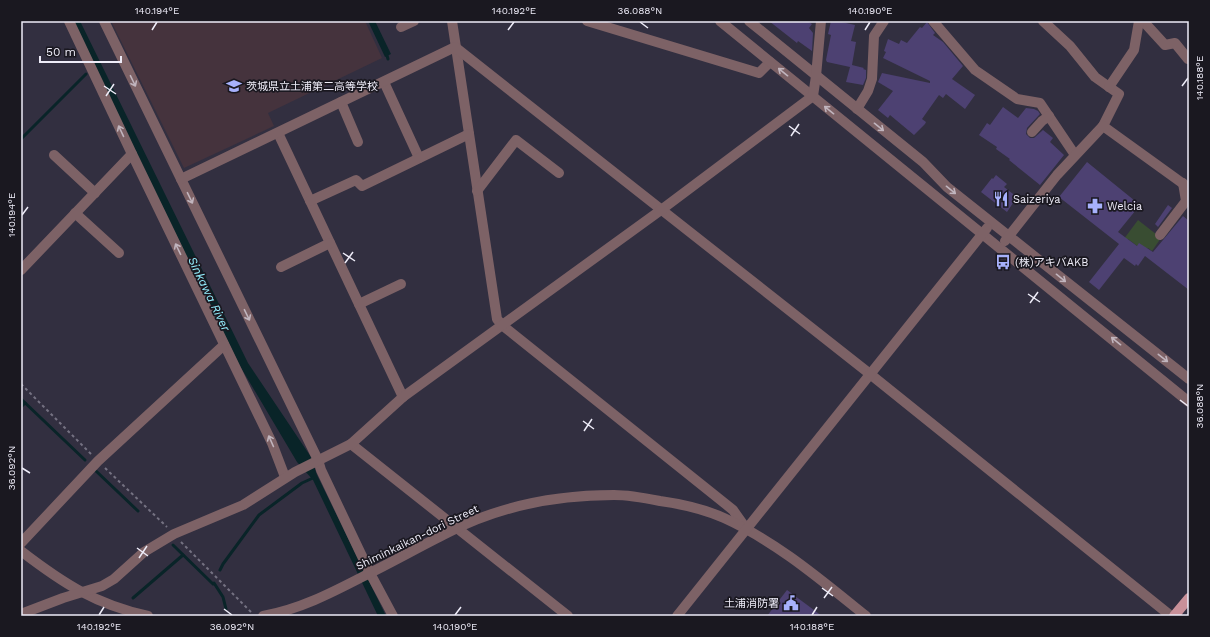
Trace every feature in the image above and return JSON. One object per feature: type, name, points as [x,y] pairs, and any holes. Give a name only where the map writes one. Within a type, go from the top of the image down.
[{"type":"main road","points":[[1174,616],[1189,598]]},
{"type":"street","points":[[69,21],[272,443],[285,478]]},
{"type":"street","points":[[104,21],[181,179],[315,462],[321,470],[370,573],[393,616]]},
{"type":"street","points":[[401,27],[414,21]]},
{"type":"street","points":[[452,21],[468,134],[498,319],[502,325],[733,510],[746,529]]},
{"type":"street","points":[[587,21],[759,73],[770,62]]},
{"type":"street","points":[[720,21],[983,233],[1189,402]]},
{"type":"street","points":[[749,21],[923,162],[947,187],[1189,379]]},
{"type":"street","points":[[21,614],[102,586],[114,579],[144,552],[174,534],[243,505],[295,472],[351,444],[403,397],[661,210],[813,96],[821,21]]},
{"type":"street","points":[[857,109],[868,91],[872,79],[874,36],[884,21]]},
{"type":"street","points":[[933,21],[975,70],[1017,99],[1040,103],[1075,155]]},
{"type":"street","points":[[1000,248],[1057,175],[1103,126],[1119,94],[1095,77],[1070,46],[1043,21]]},
{"type":"street","points":[[1109,87],[1134,50],[1139,21]]},
{"type":"street","points":[[1143,21],[1165,45],[1175,43],[1188,59]]},
{"type":"street","points":[[181,179],[455,47]]},
{"type":"street","points":[[455,47],[870,374],[1171,616]]},
{"type":"street","points":[[384,82],[419,158]]},
{"type":"street","points":[[341,102],[358,142]]},
{"type":"street","points":[[1032,132],[1049,116]]},
{"type":"street","points":[[1103,126],[1186,185],[1186,201],[1160,235]]},
{"type":"street","points":[[278,133],[403,397]]},
{"type":"street","points":[[310,202],[356,180],[362,186],[468,134]]},
{"type":"street","points":[[477,191],[516,140],[559,173]]},
{"type":"street","points":[[21,270],[132,154]]},
{"type":"street","points":[[54,155],[95,193]]},
{"type":"street","points":[[75,213],[119,253]]},
{"type":"street","points":[[677,616],[992,222]]},
{"type":"street","points":[[281,267],[330,243]]},
{"type":"street","points":[[359,304],[401,284]]},
{"type":"street","points":[[21,543],[98,461],[224,345]]},
{"type":"street","points":[[351,444],[568,616]]},
{"type":"street","name":"Shiminkaikan-dori Street","points":[[263,616],[282,613],[309,603],[458,528],[496,512],[537,502],[564,498],[615,495],[682,504],[722,517],[746,529],[784,552],[866,616]]},
{"type":"street","points":[[21,551],[53,575],[81,592],[129,612],[148,616]]},
{"type":"path","points":[[181,542],[256,616]]},
{"type":"shaded area","name":"茨城県立土浦第二高等学校","points":[[111,21],[365,21],[382,58],[268,113],[274,126],[184,168]]},
{"type":"green space","points":[[1138,220],[1161,238],[1152,251],[1148,248],[1144,251],[1128,239],[1117,253],[1115,251]]},
{"type":"water","name":"Sinkawa River","points":[[71,21],[80,21],[248,363],[311,457],[317,475],[386,616],[378,616],[313,480],[297,462],[240,366]]},
{"type":"water","points":[[368,21],[375,21],[391,54],[385,57]]},
{"type":"building","points":[[769,21],[807,21],[812,24],[809,28],[813,33],[812,51],[798,41],[797,43]]},
{"type":"building","points":[[831,21],[855,25],[851,41],[856,42],[852,65],[864,68],[863,69],[866,70],[866,78],[863,85],[846,82],[850,67],[827,62],[826,60],[831,35],[828,34]]},
{"type":"building","points":[[927,22],[935,33],[933,35],[943,42],[963,66],[952,79],[975,95],[965,109],[946,94],[943,98],[939,95],[922,119],[926,122],[925,124],[914,135],[890,115],[888,118],[878,110],[893,91],[878,82],[882,73],[930,83],[930,81],[883,58],[886,52],[884,51],[888,39],[899,44],[901,40],[907,43],[920,27],[922,28]]},
{"type":"building","points":[[1003,107],[1018,118],[1026,108],[1038,111],[1040,114],[1027,128],[1026,134],[1030,138],[1034,138],[1043,130],[1053,138],[1050,142],[1064,155],[1040,185],[996,149],[997,147],[979,135],[987,123],[990,125]]},
{"type":"building","points":[[1087,162],[1140,205],[1118,232],[1137,246],[1139,243],[1153,252],[1183,216],[1189,221],[1189,290],[1145,256],[1138,266],[1136,264],[1135,266],[1124,258],[1099,290],[1089,282],[1119,244],[1059,197]]},
{"type":"building","points":[[996,175],[1007,184],[1004,187],[1017,197],[1007,212],[981,192]]},
{"type":"building","points":[[1168,205],[1172,208],[1158,227],[1155,224]]},
{"type":"building","name":"土浦消防署","points":[[787,590],[822,616],[767,616]]},
{"type":"waterway","points":[[386,52],[388,59]]},
{"type":"waterway","points":[[21,139],[86,74]]},
{"type":"waterway","points":[[21,399],[85,460]]},
{"type":"waterway","points":[[21,407],[25,403]]},
{"type":"waterway","points":[[96,471],[138,511]]},
{"type":"waterway","points":[[220,570],[259,515],[302,483],[313,478]]},
{"type":"waterway","points":[[173,545],[213,584]]},
{"type":"waterway","points":[[133,598],[183,555]]},
{"type":"waterway","points":[[214,583],[223,597],[226,609]]},
{"type":"place","name":"茨城県立土浦第二高等学校","points":[[234,86]]},
{"type":"place","name":"Saizeriya","points":[[1001,199]]},
{"type":"place","name":"Welcia","points":[[1095,206]]},
{"type":"place","name":"(株)アキバAKB","points":[[1003,262]]},
{"type":"place","name":"土浦消防署","points":[[791,603]]}]
